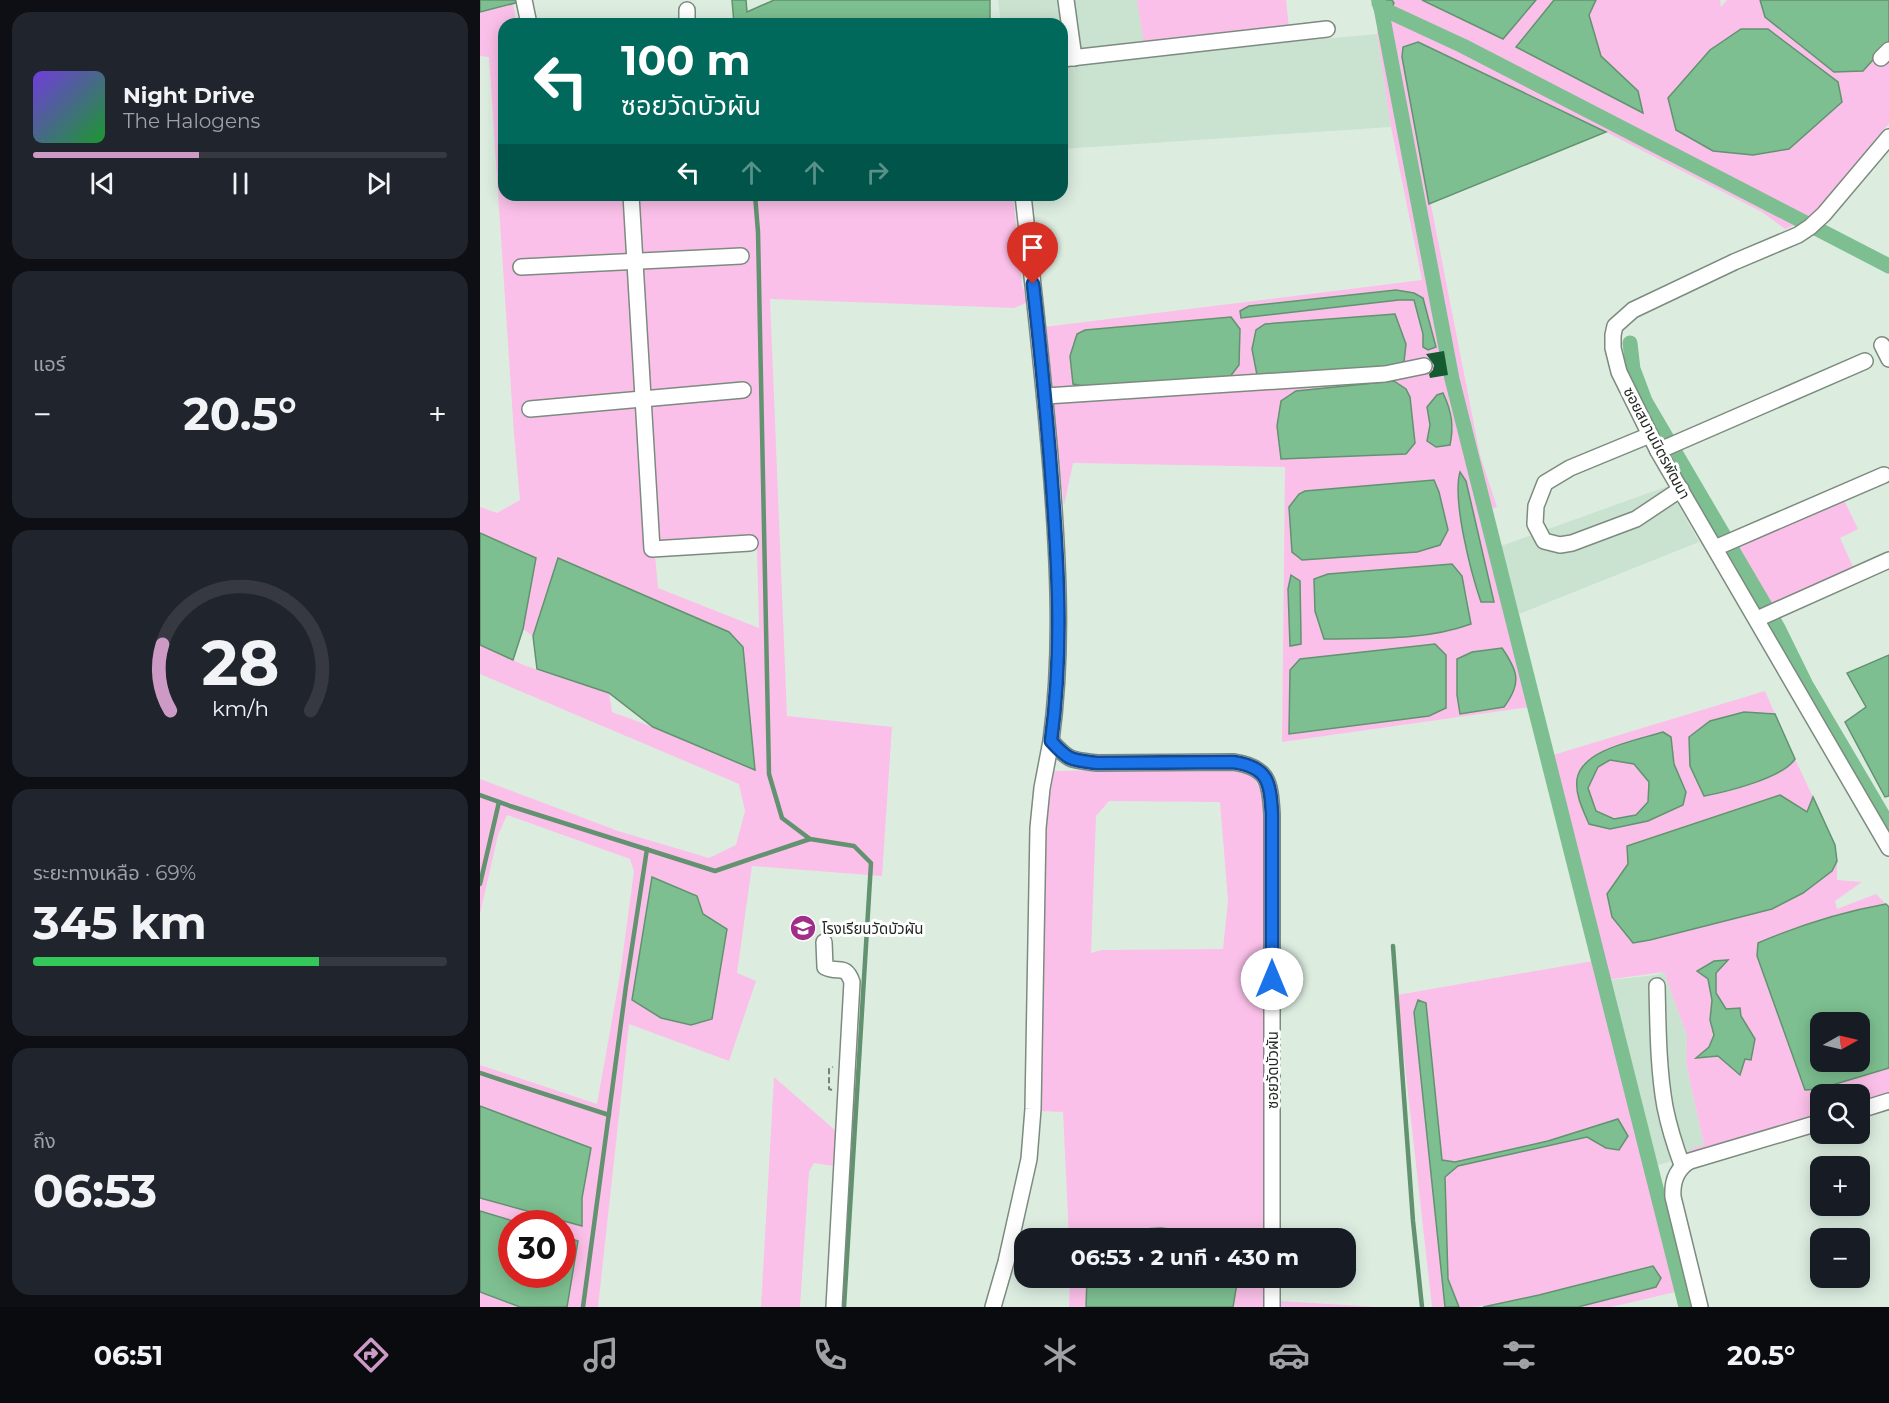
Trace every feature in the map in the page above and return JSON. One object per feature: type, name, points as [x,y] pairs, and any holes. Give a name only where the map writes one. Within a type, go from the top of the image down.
[{"type":"street","points":[[524,0],[527,18]]},
{"type":"street","points":[[1066,0],[1067,18]]},
{"type":"street","points":[[1068,59],[1327,29]]},
{"type":"street","name":"ซอยสมานมิตรพัฒนา","points":[[1889,137],[1824,214],[1810,226],[1798,235],[1734,262],[1633,310],[1615,326],[1613,348],[1619,372],[1658,451],[1889,848]]},
{"type":"street","points":[[631,201],[652,549],[750,543]]},
{"type":"street","points":[[993,1307],[1006,1262],[1029,1159],[1033,1109],[1038,828],[1042,788],[1051,741],[1060,656],[1059,573],[1046,396],[1024,201]]},
{"type":"street","points":[[521,267],[741,256]]},
{"type":"street","points":[[1658,451],[1865,361]]},
{"type":"street","points":[[1046,396],[1374,375],[1424,366]]},
{"type":"street","points":[[530,409],[743,390]]},
{"type":"street","points":[[1650,435],[1570,468],[1545,483],[1536,506],[1535,524],[1544,541],[1560,545],[1572,543],[1636,519],[1680,489]]},
{"type":"street","points":[[1715,548],[1884,476]]},
{"type":"street","points":[[1757,619],[1889,560]]},
{"type":"street","name":"ซอยวัดบัวผัน","points":[[1051,741],[1065,757],[1079,761],[1097,763],[1233,762],[1248,764],[1259,770],[1267,779],[1271,792],[1272,814],[1272,1228]]},
{"type":"street","points":[[824,942],[825,967],[845,970],[849,973],[852,982],[834,1307]]},
{"type":"street","points":[[1657,986],[1660,1064],[1665,1106],[1682,1165]]},
{"type":"street","points":[[1870,1107],[1889,1101]]},
{"type":"street","points":[[1700,1307],[1673,1197],[1672,1185],[1682,1165],[1810,1125]]},
{"type":"street","points":[[1272,1288],[1272,1307]]},
{"type":"shaded area","points":[[480,0],[527,0],[480,12]]},
{"type":"shaded area","points":[[732,0],[746,0],[747,12],[774,0],[990,0],[990,18],[734,18]]},
{"type":"shaded area","points":[[998,0],[1137,0],[1144,42],[1289,28],[1290,42],[1377,34],[1391,127],[1068,149],[1068,18],[1000,18]]},
{"type":"shaded area","points":[[1137,0],[1286,0],[1289,28],[1144,43]]},
{"type":"shaded area","points":[[1372,0],[1392,0],[1394,3],[1388,16],[1378,15]]},
{"type":"shaded area","points":[[1392,0],[1422,0],[1503,39],[1536,0],[1554,0],[1516,47],[1643,113],[1638,90],[1601,56],[1589,15],[1596,0],[1720,0],[1721,7],[1727,0],[1760,0],[1765,17],[1863,71],[1889,42],[1889,124],[1829,200],[1806,219],[1785,229],[1762,212],[1606,132],[1418,42],[1403,47],[1402,57],[1480,455],[1497,507],[1478,513],[1530,707],[1282,742],[1285,467],[1073,463],[1064,506],[1044,327],[1422,280],[1391,127],[1377,34],[1378,15],[1388,16],[1394,3]],"holes":[[[1741,29],[1842,102],[1789,149],[1753,155],[1713,151],[1676,130],[1668,98],[1710,50]],[[1414,293],[1428,350],[1423,347],[1423,334],[1414,300],[1241,318]],[[1331,388],[1410,397],[1415,443],[1405,454],[1282,459],[1277,426],[1296,391]],[[1450,407],[1453,428],[1449,445],[1427,441],[1430,425]],[[1452,564],[1462,576],[1471,624],[1417,636],[1324,638],[1314,578],[1328,574]],[[1300,581],[1301,644],[1291,646]],[[1435,644],[1446,708],[1429,716],[1289,734],[1300,659]]]},
{"type":"shaded area","points":[[1422,0],[1536,0],[1503,39]]},
{"type":"shaded area","points":[[1554,0],[1596,0],[1589,15],[1601,56],[1638,91],[1643,113],[1516,47]]},
{"type":"shaded area","points":[[1760,0],[1889,0],[1889,42],[1863,71],[1834,72],[1765,17]]},
{"type":"shaded area","points":[[513,4],[516,18],[498,18],[498,193],[489,57],[480,56],[480,12]]},
{"type":"shaded area","points":[[1741,29],[1768,29],[1838,82],[1842,102],[1789,149],[1753,155],[1713,151],[1676,130],[1668,98],[1710,50]]},
{"type":"shaded area","points":[[1418,42],[1606,132],[1429,204],[1402,57],[1403,47]]},
{"type":"shaded area","points":[[499,201],[1014,201],[1022,285],[1028,302],[1014,308],[770,299],[787,716],[892,727],[882,876],[752,866],[737,973],[756,981],[729,1061],[629,1024],[598,1307],[567,1307],[570,1288],[576,1288],[578,1242],[576,1241],[576,1224],[582,1226],[582,1198],[591,1149],[480,1106],[480,1065],[597,1104],[620,975],[634,871],[630,859],[507,815],[498,835],[480,914],[480,779],[618,831],[709,858],[736,845],[745,811],[739,784],[480,674],[480,645],[526,666],[609,693],[612,712],[755,769],[558,558],[533,636],[523,629],[536,558],[480,533],[480,507],[497,513],[520,500]],"holes":[[[757,549],[759,628],[658,588],[655,555]],[[653,877],[697,896],[703,914]]]},
{"type":"shaded area","points":[[1396,290],[1414,293],[1423,298],[1436,347],[1428,350],[1423,347],[1423,334],[1414,300],[1241,318],[1240,311],[1249,306]]},
{"type":"shaded area","points":[[1395,314],[1406,344],[1404,362],[1392,368],[1257,375],[1252,349],[1256,330],[1265,324]]},
{"type":"shaded area","points":[[1231,317],[1240,329],[1239,365],[1229,378],[1093,388],[1073,384],[1070,356],[1077,334],[1085,330]]},
{"type":"shaded area","points":[[1394,381],[1406,389],[1410,397],[1415,443],[1406,454],[1281,459],[1277,426],[1281,401],[1296,391]]},
{"type":"shaded area","points":[[1443,393],[1451,419],[1451,438],[1450,445],[1436,447],[1427,441],[1430,425],[1427,407],[1437,395]]},
{"type":"shaded area","points":[[1460,472],[1466,481],[1494,602],[1481,602],[1472,573],[1460,518],[1458,484]]},
{"type":"shaded area","points":[[1434,480],[1448,530],[1440,545],[1417,552],[1302,560],[1292,552],[1289,507],[1299,494],[1305,491]]},
{"type":"shaded area","points":[[1668,486],[1699,542],[1519,614],[1501,546]]},
{"type":"shaded area","points":[[1844,500],[1858,529],[1840,538],[1854,569],[1759,611],[1726,553],[1730,547]]},
{"type":"shaded area","points":[[480,533],[536,558],[523,629],[513,660],[480,645]]},
{"type":"shaded area","points":[[558,558],[729,632],[743,647],[755,770],[653,727],[609,693],[537,669],[533,636]]},
{"type":"shaded area","points":[[1452,564],[1462,576],[1471,624],[1417,636],[1324,639],[1315,611],[1314,579],[1328,574]]},
{"type":"shaded area","points":[[1291,575],[1300,581],[1301,644],[1290,646],[1288,589]]},
{"type":"shaded area","points":[[1435,644],[1446,655],[1446,708],[1429,716],[1289,734],[1290,670],[1300,659]]},
{"type":"shaded area","points":[[1502,648],[1512,664],[1516,677],[1510,699],[1504,707],[1460,714],[1457,695],[1457,659],[1472,652]]},
{"type":"shaded area","points":[[1889,655],[1889,796],[1885,797],[1845,722],[1866,707],[1847,673]]},
{"type":"shaded area","points":[[1765,691],[1775,714],[1765,712],[1727,792],[1774,776],[1795,759],[1813,797],[1807,812],[1628,864],[1607,894],[1832,871],[1837,861],[1837,880],[1862,882],[1835,901],[1837,909],[1876,894],[1886,904],[1821,920],[1758,943],[1805,1090],[1810,1090],[1810,1117],[1692,1155],[1691,1149],[1704,1145],[1686,1063],[1687,1036],[1664,972],[1598,981],[1680,1291],[1611,1307],[1578,1307],[1656,1287],[1653,1266],[1532,1298],[1483,1306],[1459,1307],[1448,1279],[1444,1177],[1458,1166],[1587,1137],[1606,1148],[1618,1120],[1548,1141],[1455,1162],[1442,1160],[1426,1003],[1418,1000],[1414,1012],[1445,1307],[1432,1307],[1397,995],[1593,961],[1543,758]],"holes":[[[1671,737],[1674,764],[1648,821],[1589,824],[1583,764]],[[1727,960],[1716,973],[1716,993],[1726,1009],[1741,1016],[1755,1039],[1751,1060],[1718,1056],[1697,1058],[1709,1047],[1714,1035],[1710,1020],[1712,1000],[1708,979]]]},
{"type":"shaded area","points":[[1744,712],[1775,714],[1795,759],[1789,766],[1767,778],[1739,788],[1704,796],[1690,766],[1689,737],[1710,721]]},
{"type":"shaded area","points":[[1663,732],[1671,737],[1674,764],[1686,792],[1683,805],[1648,821],[1610,829],[1589,824],[1577,791],[1577,779],[1581,769],[1589,760],[1613,747]],"holes":[[[1610,760],[1634,764],[1649,782],[1648,802],[1636,815],[1614,819],[1596,811],[1588,788],[1598,767]]]},
{"type":"shaded area","points":[[1610,760],[1634,764],[1650,782],[1648,802],[1636,815],[1614,819],[1596,811],[1588,788],[1598,766]]},
{"type":"shaded area","points":[[1221,768],[1250,771],[1260,789],[1266,815],[1266,1228],[1068,1228],[1063,1112],[1041,1111],[1048,808],[1054,771]],"holes":[[[1109,801],[1220,802],[1228,901],[1223,949],[1102,950],[1091,953],[1096,816]]]},
{"type":"shaded area","points":[[1780,795],[1807,812],[1813,797],[1835,845],[1837,861],[1832,871],[1803,893],[1772,909],[1633,943],[1612,917],[1607,894],[1628,864],[1627,846]]},
{"type":"shaded area","points":[[652,877],[697,896],[703,914],[727,929],[712,1019],[691,1025],[661,1018],[632,1000]]},
{"type":"shaded area","points":[[1886,904],[1889,907],[1889,1068],[1836,1084],[1810,1084],[1810,1090],[1805,1090],[1757,956],[1758,943],[1789,930]]},
{"type":"shaded area","points":[[1728,960],[1716,973],[1716,993],[1726,1009],[1740,1008],[1741,1016],[1755,1039],[1751,1060],[1745,1059],[1740,1075],[1718,1056],[1696,1058],[1709,1047],[1714,1035],[1710,1020],[1712,1000],[1708,979],[1697,971],[1714,961]]},
{"type":"shaded area","points":[[1664,972],[1687,1036],[1686,1063],[1704,1145],[1692,1155],[1655,1166],[1609,980],[1656,975]]},
{"type":"shaded area","points":[[1418,1000],[1426,1003],[1442,1160],[1455,1162],[1548,1141],[1618,1119],[1628,1136],[1619,1150],[1606,1148],[1587,1137],[1458,1166],[1445,1177],[1448,1279],[1459,1307],[1445,1307],[1414,1012]]},
{"type":"shaded area","points":[[1889,1068],[1889,1093],[1870,1099],[1870,1084],[1836,1084]]},
{"type":"shaded area","points":[[774,1077],[836,1131],[833,1166],[814,1163],[809,1172],[800,1307],[761,1307]]},
{"type":"shaded area","points":[[480,1106],[591,1148],[582,1198],[582,1226],[576,1224],[576,1210],[524,1210],[480,1198]]},
{"type":"shaded area","points":[[480,1198],[524,1210],[498,1210],[498,1216],[480,1211]]},
{"type":"shaded area","points":[[480,1211],[498,1216],[498,1288],[570,1288],[567,1307],[520,1307],[480,1292]]},
{"type":"shaded area","points":[[1653,1266],[1661,1278],[1656,1287],[1578,1307],[1483,1307],[1539,1295]]},
{"type":"shaded area","points":[[1070,1288],[1087,1288],[1086,1307],[1069,1307]]},
{"type":"shaded area","points":[[1087,1288],[1236,1288],[1233,1307],[1086,1307]]},
{"type":"shaded area","points":[[1236,1288],[1266,1288],[1266,1307],[1233,1307]]},
{"type":"shaded area","points":[[480,1292],[520,1307],[480,1307]]},
{"type":"shaded area","points":[[1280,1301],[1378,1307],[1280,1307]]},
{"type":"building","points":[[1444,351],[1448,375],[1430,378],[1429,374],[1434,365],[1426,354]]},
{"type":"waterway","points":[[1379,3],[1381,8],[1463,46],[1889,266]]},
{"type":"waterway","points":[[1381,8],[1452,379],[1686,1307]]},
{"type":"waterway","points":[[755,201],[769,774],[782,818],[810,839]]},
{"type":"waterway","points":[[1630,343],[1633,369],[1645,401],[1778,628],[1806,685],[1889,826]]},
{"type":"waterway","points":[[480,795],[715,871],[810,839],[854,846],[871,863],[844,1307]]},
{"type":"waterway","points":[[480,884],[499,802]]},
{"type":"waterway","points":[[583,1307],[626,986],[647,849]]},
{"type":"waterway","points":[[1393,946],[1413,1221],[1422,1307]]},
{"type":"waterway","points":[[480,1073],[609,1115]]},
{"type":"place","name":"โรงเรียนวัดบัวผัน","points":[[803,928]]},
{"type":"route","points":[[1033,284],[1046,396],[1059,573],[1060,656],[1051,741],[1065,757],[1079,761],[1097,763],[1233,762],[1248,764],[1259,770],[1267,779],[1271,792],[1272,979]]}]
